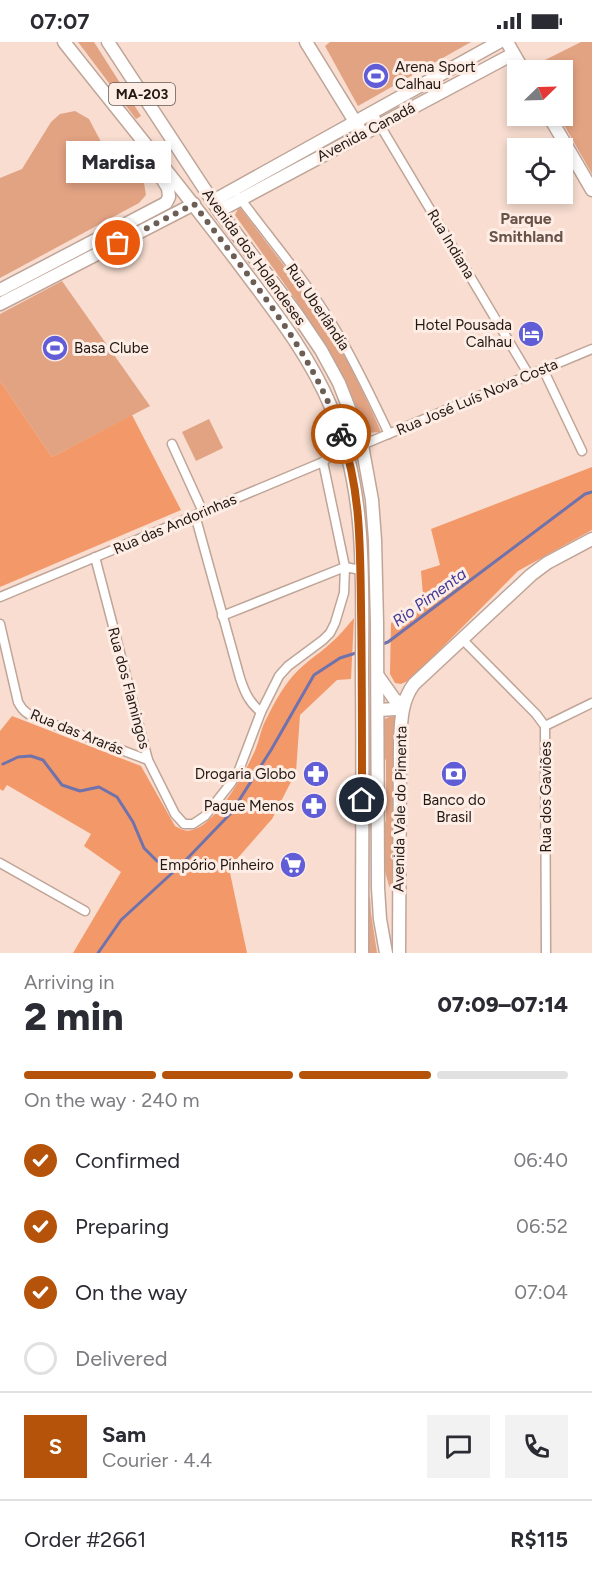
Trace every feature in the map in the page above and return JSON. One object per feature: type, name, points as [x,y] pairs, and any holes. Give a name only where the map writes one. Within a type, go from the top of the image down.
[{"type":"main road","name":"Avenida dos Holandeses","points":[[64,42],[194,204],[290,332],[318,379],[344,441],[355,492],[361,570],[362,953]]},
{"type":"main road","name":"Avenida dos Holandeses","points":[[108,42],[216,206],[296,313],[329,363],[362,445],[369,478],[374,523],[378,662],[378,888],[385,953]]},
{"type":"main road","points":[[306,42],[363,134]]},
{"type":"main road","points":[[507,42],[517,60]]},
{"type":"main road","name":"Avenida Canadá","points":[[216,206],[490,44]]},
{"type":"main road","name":"Avenida Canadá","points":[[236,194],[363,134],[513,54]]},
{"type":"main road","points":[[0,290],[168,201],[168,188],[124,119]]},
{"type":"main road","points":[[555,126],[592,190]]},
{"type":"main road","points":[[0,304],[194,204]]},
{"type":"main road","points":[[378,676],[395,700],[404,701],[414,684],[531,574],[592,539]]},
{"type":"main road","name":"Avenida Vale do Pimenta","points":[[378,710],[396,709],[404,701]]},
{"type":"main road","name":"Avenida Vale do Pimenta","points":[[399,953],[400,742],[404,701]]},
{"type":"street","name":"Rua Indiana","points":[[372,112],[529,375]]},
{"type":"street","name":"Rua Uberlândia","points":[[236,194],[334,326],[389,434]]},
{"type":"street","name":"Rua José Luís Nova Costa","points":[[362,445],[592,349]]},
{"type":"street","points":[[543,369],[582,451]]},
{"type":"street","name":"Rua das Andorinhas","points":[[0,597],[323,462],[344,441]]},
{"type":"street","points":[[172,444],[199,514],[222,616],[244,692],[250,702],[261,712],[279,676],[288,666],[330,633],[338,616],[344,593],[345,567],[323,462]]},
{"type":"street","name":"Rua dos Flamingos","points":[[94,557],[148,760],[175,814],[184,824],[193,824],[205,816],[239,770],[261,712]]},
{"type":"street","points":[[222,616],[345,567],[361,570]]},
{"type":"street","name":"Rua das Ararás","points":[[0,624],[18,702],[27,714],[148,760]]},
{"type":"street","name":"Rua dos Gaviões","points":[[462,639],[545,726],[546,953]]},
{"type":"street","points":[[545,726],[592,703]]},
{"type":"street","points":[[0,862],[84,911]]},
{"type":"shaded area","points":[[78,42],[94,42],[141,116],[136,119]]},
{"type":"shaded area","name":"Arena Sport Calhau","points":[[330,42],[471,42],[358,106],[325,46]]},
{"type":"shaded area","points":[[581,42],[592,42],[592,174],[565,126],[573,126],[573,60],[545,60]]},
{"type":"shaded area","points":[[75,111],[89,119],[117,169],[125,171],[144,183],[146,195],[139,203],[0,278],[0,178],[22,169],[51,122],[60,114]]},
{"type":"shaded area","points":[[239,206],[292,276],[341,349],[381,432],[365,433],[354,400],[333,359],[293,296],[235,215]]},
{"type":"shaded area","name":"Basa Clube","points":[[62,281],[150,406],[52,457],[0,381],[0,314]]},
{"type":"shaded area","points":[[0,381],[52,457],[132,415],[181,510],[0,587]]},
{"type":"shaded area","points":[[209,419],[223,448],[196,461],[182,432]]},
{"type":"shaded area","points":[[592,467],[592,530],[518,571],[410,680],[401,684],[395,683],[390,674],[391,623],[424,607],[421,571],[440,565],[431,529]]},
{"type":"shaded area","points":[[354,618],[351,679],[337,680],[300,715],[296,772],[272,819],[229,868],[247,953],[73,953],[121,872],[84,846],[91,834],[7,785],[3,791],[0,789],[0,731],[12,716],[141,766],[175,826],[192,830],[211,818],[230,795],[256,748],[268,715],[288,682],[335,639]]},
{"type":"shaded area","points":[[394,716],[397,719],[396,896],[389,886],[383,864],[386,761],[382,728],[384,720]]},
{"type":"shaded area","points":[[365,895],[370,897],[377,953],[369,953]]},
{"type":"waterway","name":"Rio Pimenta","points":[[380,645],[388,642],[585,494],[592,492]]},
{"type":"waterway","name":"Rio Pimenta","points":[[98,953],[121,920],[182,864],[231,813],[271,750],[314,675],[340,658],[359,652]]},
{"type":"waterway","name":"Rio Pimenta","points":[[3,764],[18,757],[31,756],[43,760],[62,785],[80,791],[99,787],[117,797],[133,822],[144,848],[157,861],[182,864]]},
{"type":"way so far","points":[[118,243],[194,204],[290,332],[318,379],[341,434]]},
{"type":"place","name":"Arena Sport Calhau","points":[[376,76]]},
{"type":"place","name":"Mardisa","points":[[118,243]]},
{"type":"place","name":"Hotel Pousada Calhau","points":[[531,334]]},
{"type":"place","name":"Basa Clube","points":[[55,348]]},
{"type":"place","name":"Drogaria Globo","points":[[316,774]]},
{"type":"place","name":"Banco do Brasil","points":[[454,774]]},
{"type":"place","name":"Pague Menos","points":[[314,806]]},
{"type":"place","name":"Empório Pinheiro","points":[[293,865]]},
{"type":"district","name":"Parque Smithland","points":[[526,227]]},
{"type":"route","points":[[341,434],[353,478],[359,530],[362,624],[362,800]]}]
